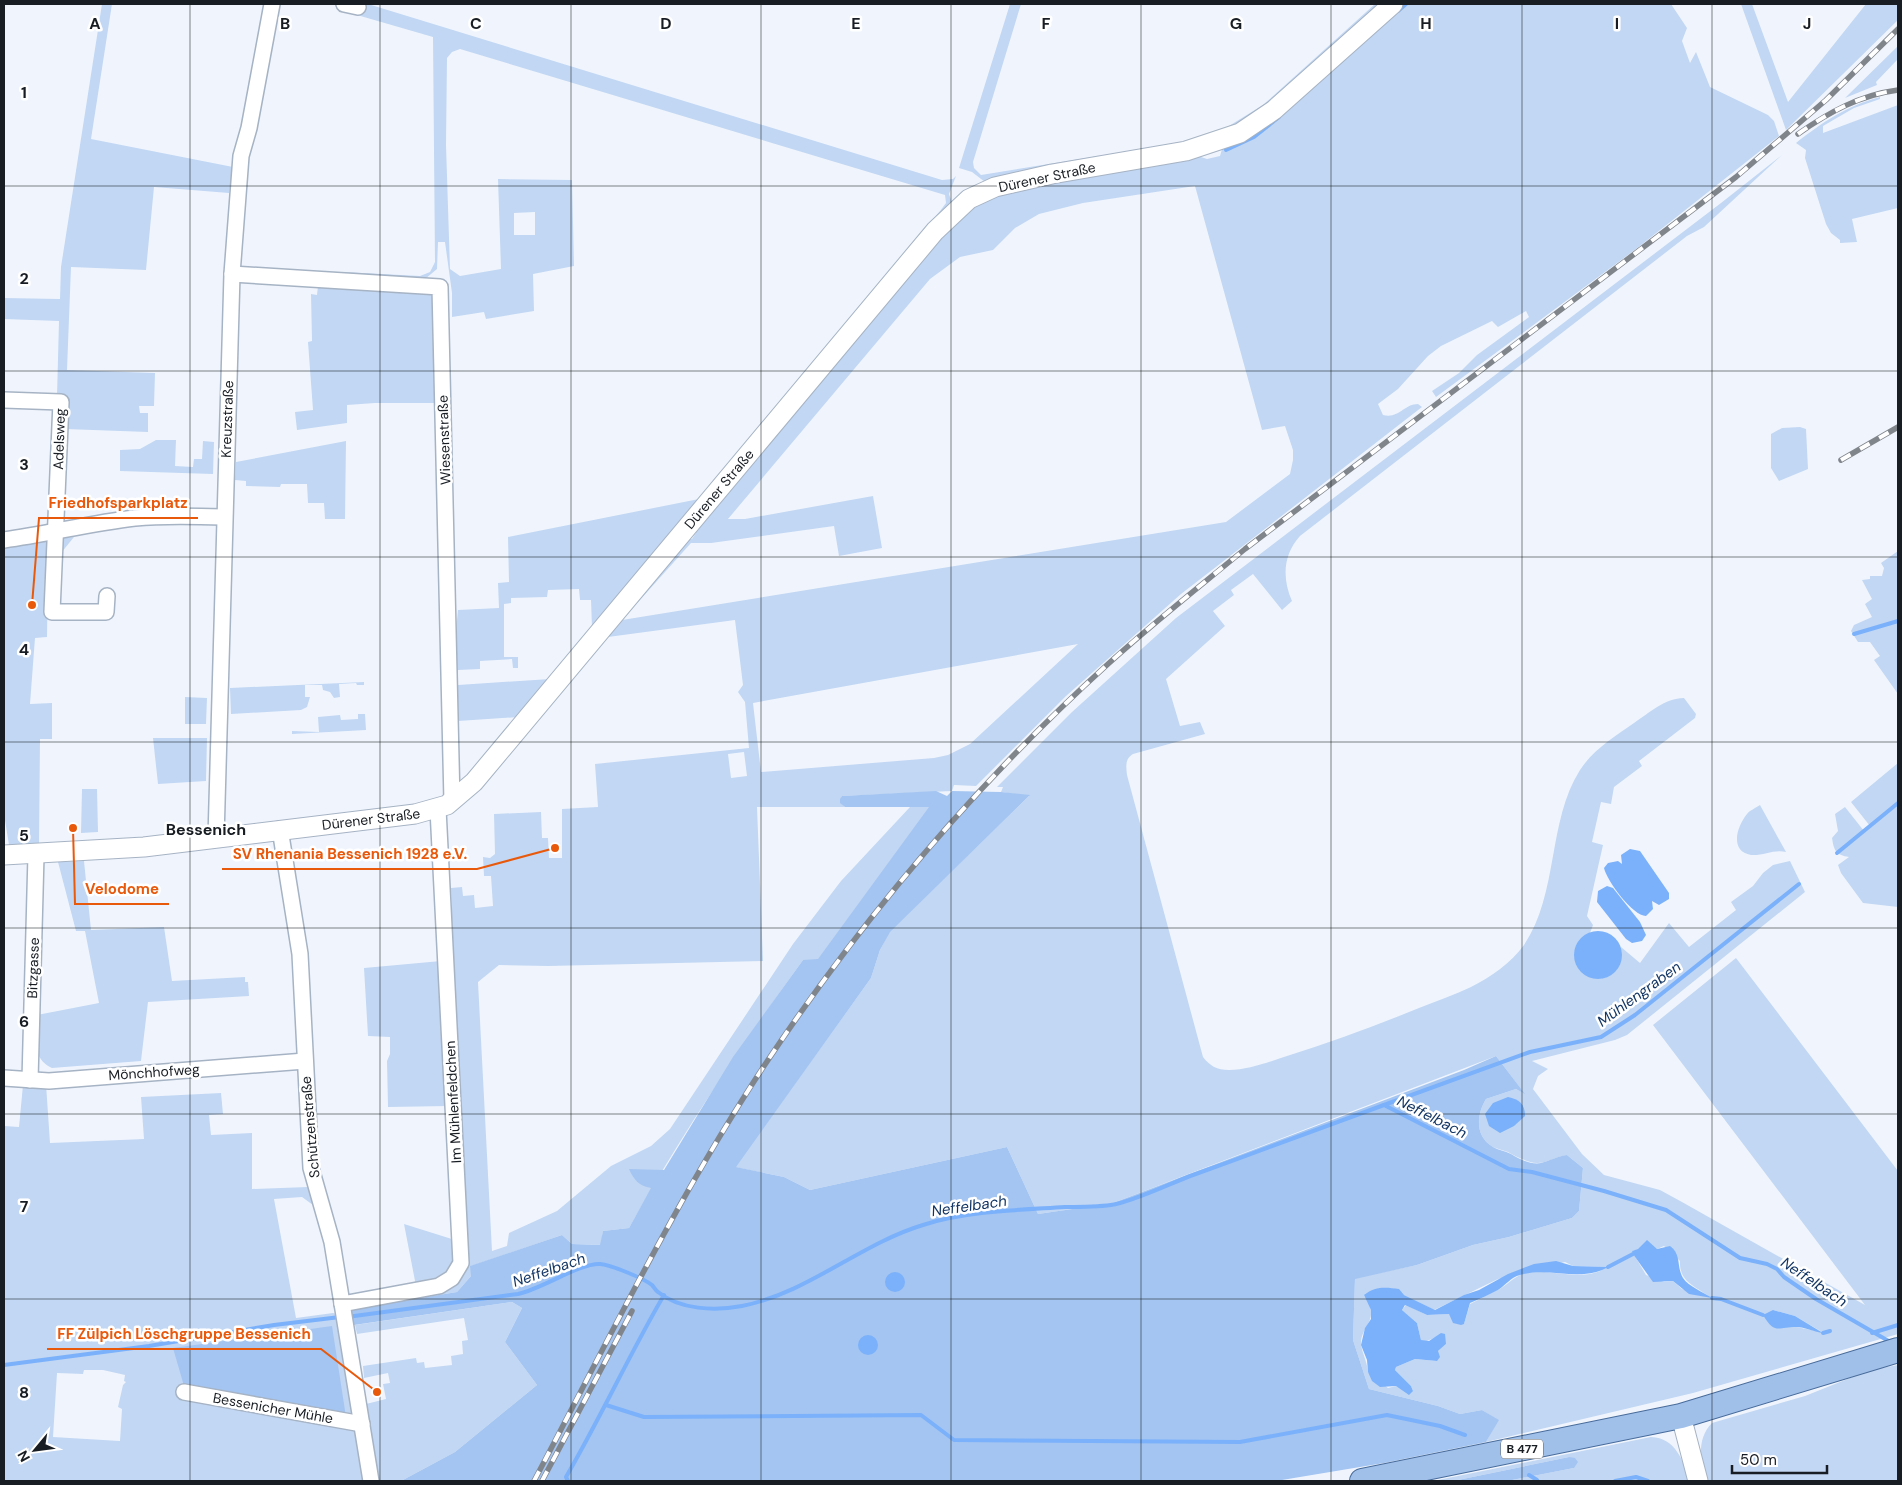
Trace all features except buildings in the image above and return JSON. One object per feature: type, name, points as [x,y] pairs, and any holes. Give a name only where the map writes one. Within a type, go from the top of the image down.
[{"type":"main road","name":"B 477","points":[[1362,1481],[1681,1416],[1898,1350]]},
{"type":"street","name":"Kreuzstraße","points":[[216,838],[223,517],[232,274],[241,156],[249,128],[272,4]]},
{"type":"street","name":"Dürener Straße","points":[[4,855],[36,855],[144,847],[415,814],[445,805],[474,782],[935,230],[960,206],[978,195],[1009,183],[1186,151],[1240,133],[1274,110],[1393,4]]},
{"type":"street","name":"Wiesenstraße","points":[[232,274],[440,287],[445,805]]},
{"type":"street","name":"Adelsweg","points":[[4,400],[61,402],[55,533]]},
{"type":"street","points":[[4,540],[138,518],[223,517]]},
{"type":"street","points":[[55,533],[52,612],[106,612],[107,596]]},
{"type":"street","name":"Im Mühlenfeldchen","points":[[344,1314],[439,1286],[452,1278],[461,1263],[445,805]]},
{"type":"street","name":"Schützenstraße","points":[[280,829],[298,935],[311,1168],[332,1242],[370,1481]]},
{"type":"street","name":"Bitzgasse","points":[[30,1080],[36,855]]},
{"type":"street","name":"Mönchhofweg","points":[[4,1078],[30,1080],[305,1061]]},
{"type":"street","name":"Bessenicher Mühle","points":[[184,1392],[362,1424]]},
{"type":"street","points":[[1681,1416],[1698,1481]]},
{"type":"shaded area","points":[[102,4],[112,4],[91,139],[233,167],[229,193],[154,187],[146,270],[71,267],[67,370],[155,373],[154,406],[139,406],[140,413],[148,413],[148,432],[65,429],[66,396],[57,396],[59,321],[4,319],[4,298],[60,299],[61,267]]},
{"type":"shaded area","points":[[359,4],[368,4],[942,180],[953,179],[956,176],[949,194],[952,203],[592,628],[591,600],[580,600],[579,589],[548,590],[547,597],[511,598],[511,603],[504,604],[504,657],[518,657],[518,668],[513,668],[512,659],[480,661],[480,669],[458,670],[458,685],[550,679],[519,717],[458,721],[456,630],[458,610],[499,608],[498,583],[509,582],[508,537],[699,499],[940,211],[946,203],[945,195],[460,49],[452,52],[447,58],[446,145],[450,269],[460,276],[501,269],[498,179],[572,180],[574,266],[533,274],[534,311],[486,319],[484,312],[452,317],[452,293],[445,242],[438,242],[437,269],[425,279],[342,277],[343,272],[420,276],[430,272],[435,262],[433,37],[357,15]],"holes":[[[535,212],[535,235],[514,235],[514,213]]]},
{"type":"shaded area","points":[[1010,4],[1021,4],[973,162],[974,168],[981,175],[1185,142],[1224,129],[1263,105],[1375,4],[1385,4],[1275,102],[1213,138],[985,182],[972,172],[959,168]]},
{"type":"shaded area","points":[[1401,4],[1671,4],[1687,28],[1682,41],[1690,63],[1696,52],[1710,87],[1768,115],[1774,121],[1779,136],[1636,249],[1436,397],[1432,391],[1459,373],[1477,355],[1529,317],[1526,311],[1498,327],[1492,321],[1441,346],[1428,356],[1398,389],[1378,404],[1383,415],[1389,416],[1409,406],[1418,404],[1422,407],[1181,594],[1066,696],[976,786],[954,785],[952,791],[842,796],[840,802],[845,807],[757,807],[763,961],[548,966],[499,965],[478,982],[492,1251],[507,1246],[509,1233],[557,1211],[611,1166],[651,1146],[670,1129],[793,944],[841,881],[910,807],[930,807],[818,960],[803,960],[712,1091],[669,1159],[629,1228],[603,1231],[601,1245],[572,1244],[562,1235],[471,1266],[471,1276],[457,1292],[353,1309],[416,1286],[404,1224],[455,1240],[449,1106],[388,1107],[387,1061],[390,1054],[390,1037],[368,1036],[364,968],[441,961],[439,918],[452,917],[451,888],[462,887],[463,896],[474,895],[475,908],[493,906],[491,876],[484,876],[483,857],[490,858],[495,854],[494,814],[541,812],[542,838],[548,838],[549,858],[562,858],[562,809],[598,807],[595,764],[749,748],[745,702],[738,692],[743,685],[735,620],[608,637],[606,635],[684,540],[692,539],[696,533],[694,530],[955,218],[1001,191],[1198,156],[1207,159],[1220,156],[1223,146]],"holes":[[[1195,186],[1262,430],[1285,426],[1293,450],[1290,474],[1226,522],[622,620],[691,543],[711,543],[834,526],[839,556],[882,548],[873,496],[745,519],[728,519],[930,279],[960,257],[993,250],[1015,228],[1039,214],[1083,203]],[[1078,644],[970,744],[948,755],[934,758],[761,772],[753,703]],[[744,752],[747,776],[731,778],[728,754]]]},
{"type":"shaded area","points":[[1741,4],[1752,4],[1788,102],[1866,4],[1898,4],[1898,20],[1786,130]]},
{"type":"shaded area","points":[[1898,46],[1898,59],[1876,82],[1877,85],[1845,98]]},
{"type":"shaded area","points":[[1880,97],[1880,99],[1854,108],[1823,126],[1823,133],[1898,105],[1898,208],[1852,219],[1857,242],[1840,243],[1840,240],[1831,233],[1826,224],[1805,158],[1806,150],[1796,143],[1835,115]]},
{"type":"shaded area","points":[[1782,155],[1704,227],[1687,236],[1300,536],[1290,551],[1286,567],[1287,584],[1292,601],[1282,610],[1253,574],[1231,590],[1234,595],[1213,611],[1225,626],[1166,679],[1180,726],[1200,722],[1205,734],[1133,754],[1127,760],[1127,775],[1203,1057],[1208,1063],[1217,1068],[1229,1070],[1244,1069],[1337,1039],[1452,995],[1471,987],[1507,964],[1519,952],[1535,925],[1543,903],[1562,812],[1580,770],[1591,756],[1605,744],[1651,711],[1670,700],[1684,698],[1696,714],[1695,718],[1639,761],[1642,766],[1614,787],[1611,804],[1601,802],[1592,842],[1603,845],[1587,916],[1593,925],[1590,933],[1582,938],[1576,963],[1590,976],[1606,977],[1618,967],[1621,958],[1621,947],[1640,963],[1669,923],[1689,947],[1736,910],[1731,902],[1753,886],[1763,873],[1773,865],[1790,861],[1805,892],[1627,1035],[1615,1040],[1532,1061],[1548,1069],[1538,1076],[1533,1089],[1582,1154],[1604,1175],[1660,1190],[1865,1305],[1653,1025],[1736,958],[1898,1171],[1898,1334],[1693,1393],[1486,1442],[1498,1420],[1482,1410],[1460,1414],[1438,1406],[1369,1389],[1353,1340],[1355,1278],[1417,1265],[1473,1245],[1509,1237],[1572,1218],[1579,1211],[1583,1168],[1567,1155],[1537,1163],[1493,1147],[1483,1137],[1480,1131],[1479,1118],[1486,1099],[1516,1089],[1524,1093],[1496,1056],[1113,1203],[1038,1214],[1007,1147],[810,1190],[784,1177],[735,1167],[871,978],[880,950],[889,932],[1029,796],[1001,792],[1003,787],[997,787],[1072,712],[1176,618]],"holes":[[[1652,1246],[1657,1249],[1664,1246],[1680,1261],[1680,1268],[1685,1279],[1710,1297],[1682,1289],[1673,1281],[1664,1282],[1646,1275],[1632,1251]],[[1565,1262],[1573,1266],[1607,1267],[1590,1274],[1580,1275],[1540,1272],[1521,1275],[1498,1290],[1470,1304],[1464,1324],[1449,1314],[1427,1315],[1406,1305],[1402,1310],[1417,1323],[1421,1340],[1424,1342],[1437,1337],[1446,1344],[1438,1351],[1437,1361],[1415,1359],[1396,1367],[1395,1370],[1411,1386],[1413,1391],[1396,1386],[1388,1388],[1368,1372],[1361,1339],[1370,1319],[1371,1310],[1364,1295],[1404,1295],[1434,1310],[1498,1279]],[[1773,1310],[1795,1316],[1822,1332],[1796,1327]]]},
{"type":"shaded area","points":[[318,286],[428,292],[435,299],[436,403],[347,405],[347,423],[297,430],[295,412],[313,410],[308,342],[312,341],[311,294],[317,295]]},
{"type":"shaded area","points":[[1800,427],[1806,429],[1808,469],[1779,481],[1771,468],[1771,434],[1782,428]]},
{"type":"shaded area","points":[[156,440],[176,440],[175,466],[193,467],[194,459],[202,459],[203,441],[214,442],[213,474],[120,471],[120,450],[140,449]]},
{"type":"shaded area","points":[[346,441],[345,519],[325,519],[324,503],[308,503],[307,484],[281,484],[280,487],[246,486],[246,481],[235,480],[236,462]]},
{"type":"shaded area","points":[[74,537],[48,569],[47,637],[35,638],[30,704],[52,703],[52,739],[40,739],[39,845],[9,845],[4,814],[4,546]]},
{"type":"shaded area","points":[[1898,551],[1898,694],[1874,660],[1880,656],[1870,642],[1858,642],[1851,631],[1854,625],[1872,617],[1865,604],[1872,599],[1862,580],[1870,579],[1870,576],[1882,576],[1884,568],[1881,563]]},
{"type":"shaded area","points":[[364,682],[364,685],[357,685],[356,683],[339,684],[340,697],[334,698],[330,692],[323,690],[322,685],[305,685],[305,697],[310,697],[307,707],[301,710],[231,714],[230,688]]},
{"type":"shaded area","points":[[185,697],[207,698],[206,724],[185,724]]},
{"type":"shaded area","points":[[358,714],[365,714],[366,730],[292,734],[292,731],[319,732],[318,717],[340,715],[341,720],[358,719]]},
{"type":"shaded area","points":[[153,738],[207,738],[206,781],[158,784]]},
{"type":"shaded area","points":[[1898,763],[1898,907],[1863,903],[1841,873],[1838,865],[1849,857],[1838,854],[1834,846],[1832,838],[1838,831],[1835,814],[1845,807],[1864,831],[1870,826],[1851,802]]},
{"type":"shaded area","points":[[82,789],[97,789],[98,832],[81,833]]},
{"type":"shaded area","points":[[936,791],[947,796],[952,791],[1001,792],[1030,795],[890,932],[880,950],[871,978],[736,1167],[784,1177],[810,1190],[1007,1147],[1038,1214],[1113,1203],[1464,1070],[1496,1056],[1525,1094],[1516,1089],[1486,1099],[1479,1118],[1480,1131],[1483,1137],[1493,1147],[1529,1162],[1541,1163],[1567,1155],[1583,1168],[1579,1211],[1572,1218],[1509,1237],[1473,1245],[1417,1265],[1355,1279],[1353,1340],[1369,1389],[1438,1406],[1460,1414],[1482,1410],[1499,1420],[1486,1442],[1384,1463],[1276,1481],[401,1481],[455,1452],[537,1385],[505,1342],[522,1308],[512,1302],[354,1325],[348,1314],[353,1309],[457,1292],[471,1276],[470,1266],[562,1235],[572,1244],[600,1245],[603,1231],[629,1228],[651,1188],[637,1182],[629,1169],[664,1170],[733,1057],[803,960],[818,959],[929,807],[845,807],[840,803],[842,796]]},
{"type":"shaded area","points":[[1760,805],[1786,852],[1777,851],[1751,855],[1744,853],[1740,849],[1737,837],[1740,825],[1748,813]]},
{"type":"shaded area","points":[[1630,849],[1640,851],[1669,893],[1669,899],[1659,905],[1652,901],[1653,909],[1646,916],[1634,910],[1621,897],[1604,868],[1608,863],[1618,861],[1622,864],[1621,855]]},
{"type":"shaded area","points":[[84,861],[91,930],[164,927],[172,981],[245,977],[245,982],[248,982],[249,996],[148,1002],[141,1061],[52,1068],[45,1064],[40,1058],[36,1045],[37,1015],[99,1003],[85,931],[76,931],[58,862]]},
{"type":"shaded area","points":[[1607,886],[1613,888],[1640,922],[1646,935],[1642,941],[1632,943],[1626,939],[1597,902],[1598,891]]},
{"type":"shaded area","points":[[1598,931],[1607,933],[1615,938],[1620,946],[1622,955],[1620,964],[1615,972],[1607,977],[1598,979],[1589,977],[1581,972],[1576,964],[1574,955],[1576,946],[1581,938],[1589,933]]},
{"type":"shaded area","points":[[46,1084],[50,1143],[144,1139],[141,1097],[221,1093],[223,1114],[209,1115],[211,1135],[252,1133],[252,1189],[308,1187],[313,1205],[302,1197],[274,1199],[296,1318],[333,1313],[340,1315],[355,1409],[353,1429],[356,1431],[366,1481],[4,1481],[4,1126],[19,1127],[23,1085]],"holes":[[[84,1370],[103,1370],[125,1375],[124,1381],[126,1382],[123,1385],[118,1407],[122,1409],[120,1441],[53,1437],[57,1373],[83,1374]]]},
{"type":"shaded area","points":[[1508,1097],[1521,1103],[1525,1116],[1514,1126],[1500,1133],[1489,1126],[1485,1114],[1493,1103]]},
{"type":"shaded area","points":[[1647,1240],[1657,1249],[1670,1246],[1674,1249],[1678,1257],[1681,1274],[1685,1281],[1712,1298],[1689,1294],[1673,1281],[1653,1282],[1632,1251],[1638,1249]]},
{"type":"shaded area","points":[[1556,1261],[1573,1266],[1608,1267],[1598,1272],[1587,1274],[1542,1272],[1517,1276],[1498,1290],[1470,1303],[1464,1324],[1461,1325],[1453,1323],[1449,1314],[1427,1315],[1405,1305],[1402,1310],[1417,1323],[1421,1340],[1429,1341],[1441,1333],[1445,1334],[1446,1344],[1438,1351],[1440,1357],[1437,1361],[1415,1359],[1396,1367],[1395,1370],[1411,1386],[1413,1391],[1409,1395],[1396,1386],[1380,1387],[1372,1381],[1361,1345],[1365,1328],[1371,1319],[1371,1310],[1364,1295],[1368,1292],[1381,1288],[1399,1289],[1404,1295],[1435,1310],[1464,1295],[1479,1290],[1508,1274],[1534,1264]]},
{"type":"shaded area","points":[[895,1272],[902,1275],[905,1282],[902,1289],[895,1292],[888,1289],[885,1282],[888,1275]]},
{"type":"shaded area","points":[[512,1302],[522,1308],[505,1342],[537,1385],[455,1452],[401,1481],[374,1481],[362,1405],[386,1399],[383,1384],[390,1383],[388,1373],[364,1378],[363,1366],[416,1358],[417,1363],[424,1362],[425,1368],[452,1365],[451,1356],[463,1354],[462,1341],[468,1340],[464,1318],[357,1334],[355,1325]]},
{"type":"shaded area","points":[[1773,1310],[1795,1316],[1823,1333],[1799,1327],[1774,1328],[1763,1315]]},
{"type":"shaded area","points":[[332,1326],[346,1417],[184,1386],[173,1348]]},
{"type":"shaded area","points":[[864,1335],[872,1335],[878,1341],[878,1349],[872,1355],[864,1355],[858,1349],[858,1341]]},
{"type":"shaded area","points":[[1898,1365],[1898,1481],[1704,1481],[1701,1450],[1704,1436],[1712,1423],[1805,1396],[1870,1370]]},
{"type":"shaded area","points":[[1651,1437],[1667,1441],[1672,1446],[1681,1459],[1690,1481],[1507,1481],[1574,1468],[1569,1457],[1453,1481],[1433,1481]]},
{"type":"shaded area","points":[[1569,1457],[1575,1458],[1578,1462],[1574,1468],[1507,1481],[1453,1481]]},
{"type":"waterway","points":[[1398,11],[1406,4]]},
{"type":"waterway","points":[[1226,150],[1254,137],[1279,117]]},
{"type":"waterway","points":[[1854,634],[1898,621]]},
{"type":"waterway","name":"Mühlengraben","points":[[1837,853],[1898,803]]},
{"type":"waterway","name":"Mühlengraben","points":[[1384,1105],[1530,1052],[1601,1037],[1635,1015],[1799,884]]},
{"type":"waterway","name":"Neffelbach","points":[[347,1317],[518,1294],[582,1268],[600,1264],[619,1269],[642,1279],[667,1298],[687,1306],[709,1309],[742,1306],[766,1300],[789,1291],[877,1244],[923,1225],[940,1220],[993,1212],[1100,1206],[1120,1203],[1384,1105],[1509,1169],[1532,1172],[1666,1210],[1740,1258],[1767,1264],[1777,1269],[1784,1277],[1816,1299],[1892,1343]]},
{"type":"waterway","points":[[1608,1267],[1633,1254]]},
{"type":"waterway","points":[[568,1481],[566,1477],[664,1295]]},
{"type":"waterway","points":[[1712,1298],[1721,1299],[1763,1315]]},
{"type":"waterway","name":"Neffelbach","points":[[4,1365],[149,1346],[274,1325],[340,1317]]},
{"type":"waterway","points":[[1872,1333],[1898,1325]]},
{"type":"waterway","points":[[1823,1333],[1830,1331]]},
{"type":"waterway","points":[[606,1405],[644,1417],[921,1415],[954,1440],[1240,1442],[1387,1415],[1440,1426],[1465,1435]]},
{"type":"waterway","points":[[1529,1475],[1537,1480]]},
{"type":"waterway","points":[[1615,1481],[1636,1477],[1648,1481]]},
{"type":"railway","points":[[534,1481],[646,1268],[704,1162],[735,1111],[805,1006],[844,953],[926,851],[969,802],[1060,709],[1159,620],[1245,549],[1736,177],[1826,100],[1898,29]]},
{"type":"railway","points":[[1798,134],[1821,119],[1858,100],[1898,90]]},
{"type":"railway","points":[[1841,460],[1898,427]]},
{"type":"railway","points":[[542,1481],[632,1311]]},
{"type":"place","name":"Friedhofsparkplatz","points":[[32,605]]},
{"type":"place","name":"Velodome","points":[[73,828]]},
{"type":"place","name":"SV Rhenania Bessenich 1928 e.V.","points":[[555,848]]},
{"type":"place","name":"FF Zülpich Löschgruppe Bessenich","points":[[377,1392]]},
{"type":"district","name":"Bessenich","points":[[206,829]]}]
